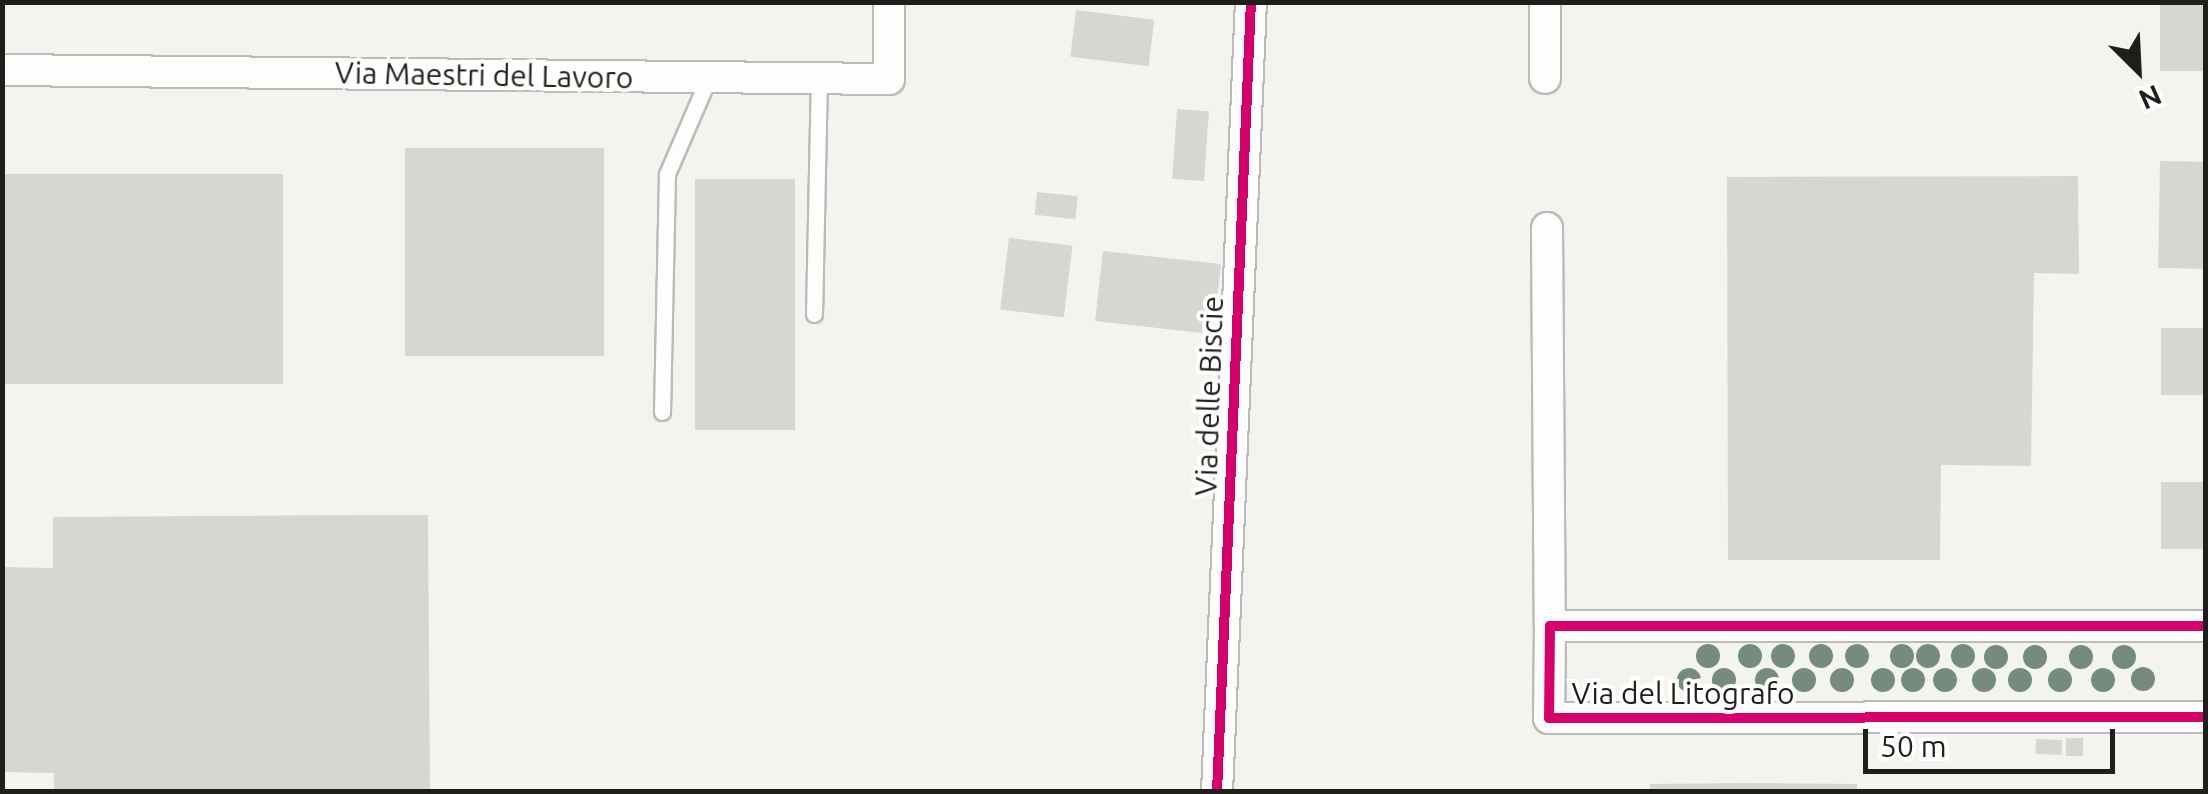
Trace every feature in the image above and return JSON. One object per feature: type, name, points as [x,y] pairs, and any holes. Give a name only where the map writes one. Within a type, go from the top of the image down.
[{"type":"street","name":"Via Maestri del Lavoro","points":[[2,70],[889,79],[889,2]]},
{"type":"street","name":"Via delle Biscie","points":[[1218,792],[1252,2]]},
{"type":"street","points":[[1545,2],[1545,78]]},
{"type":"street","points":[[1547,228],[1550,626],[2206,626]]},
{"type":"street","name":"Via del Litografo","points":[[1550,626],[1550,718],[2206,717]]},
{"type":"lane","points":[[662,412],[666,174],[709,78]]},
{"type":"lane","points":[[814,314],[819,78]]},
{"type":"building","points":[[2160,2],[2206,2],[2206,71],[2160,71]]},
{"type":"building","points":[[1076,10],[1154,20],[1149,66],[1070,57]]},
{"type":"building","points":[[1177,109],[1209,111],[1204,181],[1172,179]]},
{"type":"building","points":[[405,148],[604,148],[604,356],[405,356]]},
{"type":"building","points":[[2160,161],[2206,162],[2204,269],[2158,268]]},
{"type":"building","points":[[2,174],[283,174],[283,384],[2,384]]},
{"type":"building","points":[[2078,176],[2079,274],[2034,273],[2031,466],[1941,465],[1940,560],[1728,560],[1727,177]]},
{"type":"building","points":[[695,179],[795,179],[795,430],[695,430]]},
{"type":"building","points":[[1037,192],[1078,196],[1075,219],[1035,215]]},
{"type":"building","points":[[1009,238],[1073,246],[1064,317],[1000,309]]},
{"type":"building","points":[[1103,251],[1221,264],[1215,315],[1203,313],[1202,333],[1095,321]]},
{"type":"building","points":[[2161,328],[2206,328],[2206,395],[2161,395]]},
{"type":"building","points":[[2161,482],[2206,482],[2206,549],[2161,549]]},
{"type":"building","points":[[428,515],[430,792],[54,792],[54,773],[2,772],[2,567],[53,568],[53,517]]},
{"type":"building","points":[[2066,738],[2083,738],[2083,756],[2066,756]]},
{"type":"building","points":[[2036,739],[2062,740],[2061,755],[2035,754]]},
{"type":"building","points":[[1650,784],[1857,784],[1857,792],[1650,791]]},
{"type":"cycle path","points":[[1217,792],[1251,2]]},
{"type":"cycle path","points":[[2206,626],[1550,626],[1549,718],[2206,717]]}]
